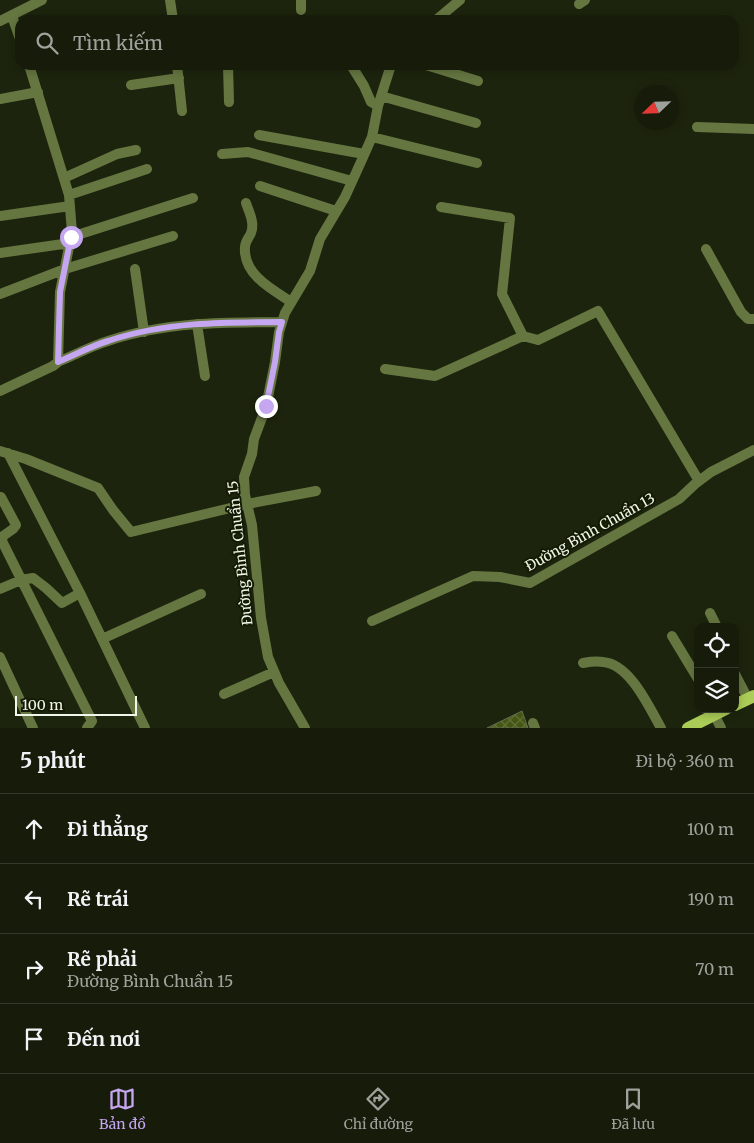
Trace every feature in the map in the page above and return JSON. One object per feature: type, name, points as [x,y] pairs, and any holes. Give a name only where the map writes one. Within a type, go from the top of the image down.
[{"type":"main road","points":[[739,703],[751,698]]},
{"type":"main road","points":[[688,728],[714,713]]},
{"type":"street","points":[[0,20],[12,16],[42,0]]},
{"type":"street","points":[[170,0],[172,15]]},
{"type":"street","points":[[442,15],[460,0]]},
{"type":"street","points":[[12,16],[15,25]]},
{"type":"street","points":[[31,70],[69,195],[71,240],[60,292],[58,362]]},
{"type":"street","points":[[178,70],[182,111]]},
{"type":"street","points":[[228,70],[229,102]]},
{"type":"street","points":[[354,70],[371,102],[379,101],[476,123]]},
{"type":"street","name":"Đường Bình Chuẩn 15","points":[[305,728],[287,699],[268,657],[252,525],[244,477],[266,406],[282,322],[290,302],[310,271],[320,239],[352,181],[372,137],[379,101],[388,70]]},
{"type":"street","points":[[442,70],[478,81]]},
{"type":"street","points":[[132,85],[179,78]]},
{"type":"street","points":[[0,99],[38,92]]},
{"type":"street","points":[[697,127],[754,130]]},
{"type":"street","points":[[259,135],[364,154]]},
{"type":"street","points":[[372,137],[477,163]]},
{"type":"street","points":[[64,178],[118,154],[136,150]]},
{"type":"street","points":[[222,154],[248,152],[352,181]]},
{"type":"street","points":[[69,195],[147,169]]},
{"type":"street","points":[[260,186],[336,211]]},
{"type":"street","points":[[0,253],[71,240],[193,198]]},
{"type":"street","points":[[246,203],[252,218],[252,231],[246,241],[245,249],[248,263],[255,276],[263,284],[290,302]]},
{"type":"street","points":[[0,216],[70,206]]},
{"type":"street","points":[[441,207],[510,218],[502,294],[523,336]]},
{"type":"street","points":[[0,294],[65,269],[173,236]]},
{"type":"street","points":[[706,249],[741,312],[748,319],[754,319]]},
{"type":"street","points":[[135,269],[144,332]]},
{"type":"street","points":[[385,369],[435,376],[523,336],[538,340],[598,311],[699,481]]},
{"type":"street","points":[[0,391],[108,340],[169,326],[228,322],[282,322]]},
{"type":"street","points":[[197,324],[205,376]]},
{"type":"street","name":"Đường Bình Chuẩn 13","points":[[372,620],[473,576],[500,577],[530,583],[679,499],[711,472],[754,450]]},
{"type":"street","points":[[4,452],[98,488],[113,510],[132,532],[247,504],[316,491]]},
{"type":"street","points":[[4,452],[80,594],[145,728]]},
{"type":"street","points":[[0,498],[16,525],[14,529],[3,536],[2,541],[92,721],[87,728]]},
{"type":"street","points":[[0,589],[21,580],[33,578],[62,603],[80,594]]},
{"type":"street","points":[[102,639],[201,594]]},
{"type":"street","points":[[710,613],[715,623]]},
{"type":"street","points":[[672,636],[694,672]]},
{"type":"street","points":[[0,657],[33,728]]},
{"type":"street","points":[[583,663],[604,662],[618,668],[630,677],[662,728]]},
{"type":"street","points":[[224,694],[274,672]]},
{"type":"street","points":[[739,680],[751,698]]},
{"type":"street","points":[[718,713],[721,728]]},
{"type":"building","points":[[522,711],[528,728],[487,728]]},
{"type":"route","points":[[71,237],[60,292],[58,362],[108,340],[169,326],[228,322],[282,322],[266,406]]}]
